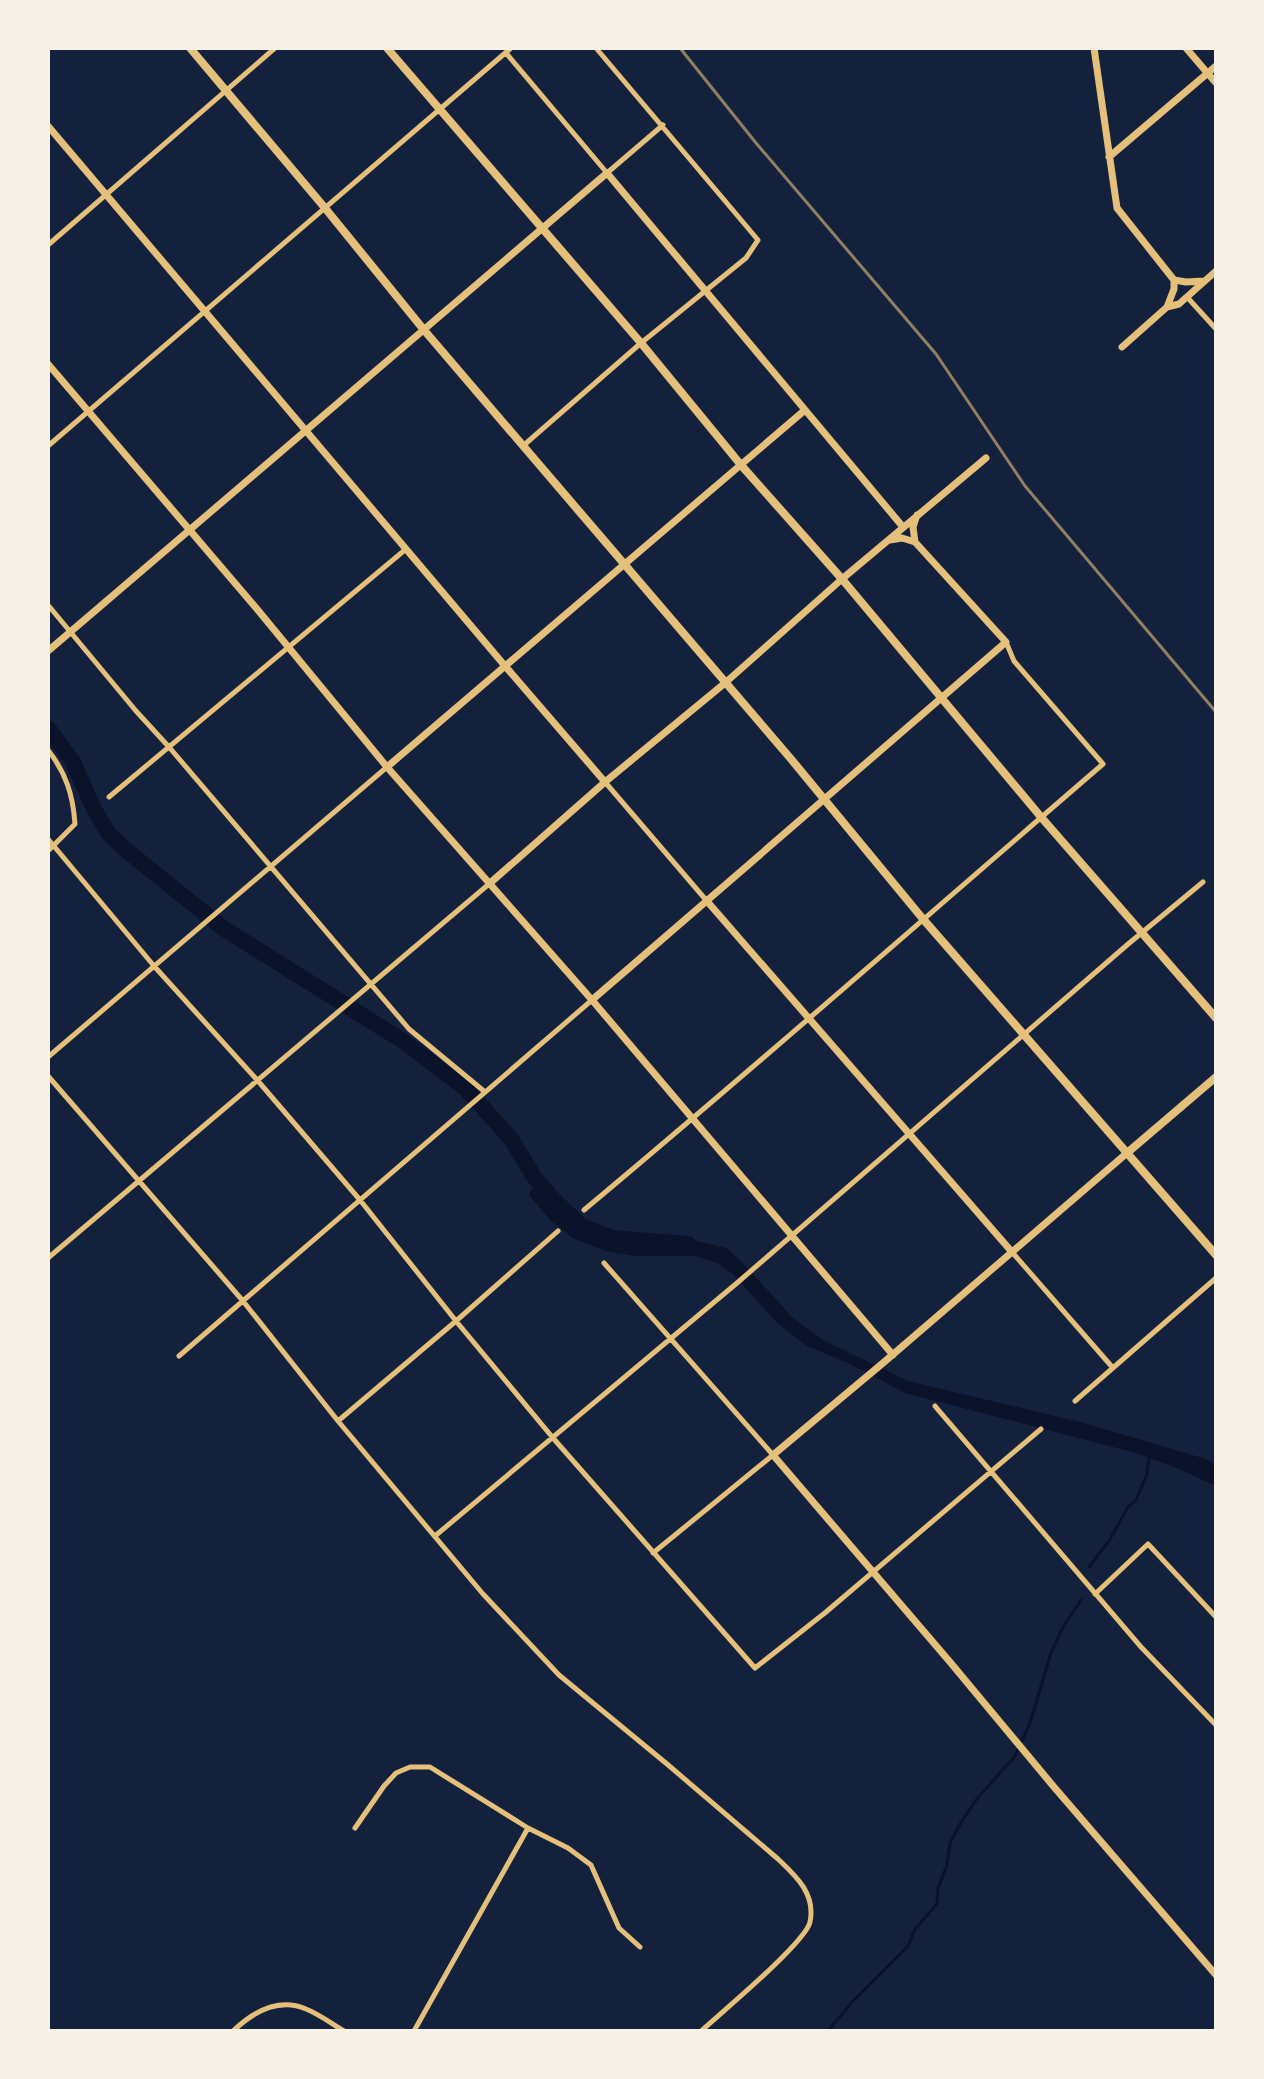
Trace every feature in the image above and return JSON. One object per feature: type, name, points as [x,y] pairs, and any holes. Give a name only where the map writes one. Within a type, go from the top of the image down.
[{"type":"main road","points":[[190,48],[424,330],[923,919],[1216,1255]]},
{"type":"main road","points":[[387,48],[641,343],[741,465],[842,579],[1041,817],[1216,1018]]},
{"type":"main road","points":[[1193,990],[1216,1008]]},
{"type":"main road","points":[[1127,1153],[1216,1077]]},
{"type":"street","points":[[48,245],[275,48]]},
{"type":"street","points":[[48,446],[511,48]]},
{"type":"street","points":[[524,445],[641,343],[746,258],[758,240],[596,48]]},
{"type":"street","points":[[1094,48],[1117,208],[1174,280],[1167,307],[1122,347]]},
{"type":"street","points":[[1186,48],[1216,83]]},
{"type":"street","points":[[506,53],[903,527]]},
{"type":"street","points":[[1109,157],[1216,66]]},
{"type":"street","points":[[48,651],[663,125]]},
{"type":"street","points":[[48,126],[505,666],[1113,1368]]},
{"type":"street","points":[[1167,307],[1179,304],[1216,271]]},
{"type":"street","points":[[1174,280],[1205,281]]},
{"type":"street","points":[[1187,297],[1216,329]]},
{"type":"street","points":[[48,364],[190,529],[387,767],[592,1000],[893,1355]]},
{"type":"street","points":[[48,1057],[805,410]]},
{"type":"street","points":[[48,1258],[986,458]]},
{"type":"street","points":[[915,542],[913,527],[917,515]]},
{"type":"street","points":[[584,1210],[867,970],[1103,764],[1014,661],[1006,642],[915,542],[897,538],[886,542]]},
{"type":"street","points":[[109,797],[406,549]]},
{"type":"street","points":[[48,605],[409,1029],[485,1092]]},
{"type":"street","points":[[179,1356],[1006,642]]},
{"type":"street","points":[[48,750],[62,768],[74,805],[75,824],[48,851]]},
{"type":"street","points":[[48,839],[154,966],[360,1200],[553,1438],[755,1668],[826,1612],[1041,1429]]},
{"type":"street","points":[[435,1536],[737,1283],[1203,882]]},
{"type":"street","points":[[48,1076],[243,1301],[338,1421],[483,1594],[559,1675],[795,1874],[811,1908],[808,1930],[701,2031]]},
{"type":"street","points":[[653,1553],[866,1378],[1127,1153]]},
{"type":"street","points":[[338,1421],[558,1231]]},
{"type":"street","points":[[604,1263],[873,1570],[1216,1975]]},
{"type":"street","points":[[1075,1401],[1216,1278]]},
{"type":"street","points":[[935,1406],[1142,1648],[1216,1725]]},
{"type":"street","points":[[1095,1594],[1148,1544],[1216,1617]]},
{"type":"street","points":[[355,1828],[396,1773],[410,1767],[430,1767],[528,1828],[568,1848],[591,1865],[619,1928],[640,1947]]},
{"type":"street","points":[[414,2031],[528,1828]]},
{"type":"street","points":[[233,2031],[246,2018],[266,2007],[287,2005],[305,2008],[344,2031]]},
{"type":"water","points":[[537,1177],[567,1219],[605,1241],[642,1247],[679,1240],[697,1241],[726,1248],[793,1318],[823,1340],[908,1381],[1084,1423],[1206,1459],[1216,1465],[1216,1486],[1136,1453],[905,1393],[807,1346],[777,1323],[733,1274],[717,1263],[695,1256],[635,1256],[605,1251],[573,1238],[551,1221],[529,1195]]},
{"type":"waterway","points":[[48,728],[73,762],[109,834],[126,850],[223,928],[403,1041],[466,1089],[512,1140],[534,1177],[582,1226],[612,1238],[688,1244]]},
{"type":"waterway","points":[[1089,1567],[1109,1541],[1128,1507],[1136,1500],[1147,1474],[1149,1457]]},
{"type":"waterway","points":[[828,2031],[908,1946],[915,1929],[937,1904],[950,1843],[976,1800],[1015,1756],[1030,1723],[1051,1653],[1081,1600]]},
{"type":"railway","points":[[680,48],[756,143],[936,354],[1025,486],[1216,712]]}]
